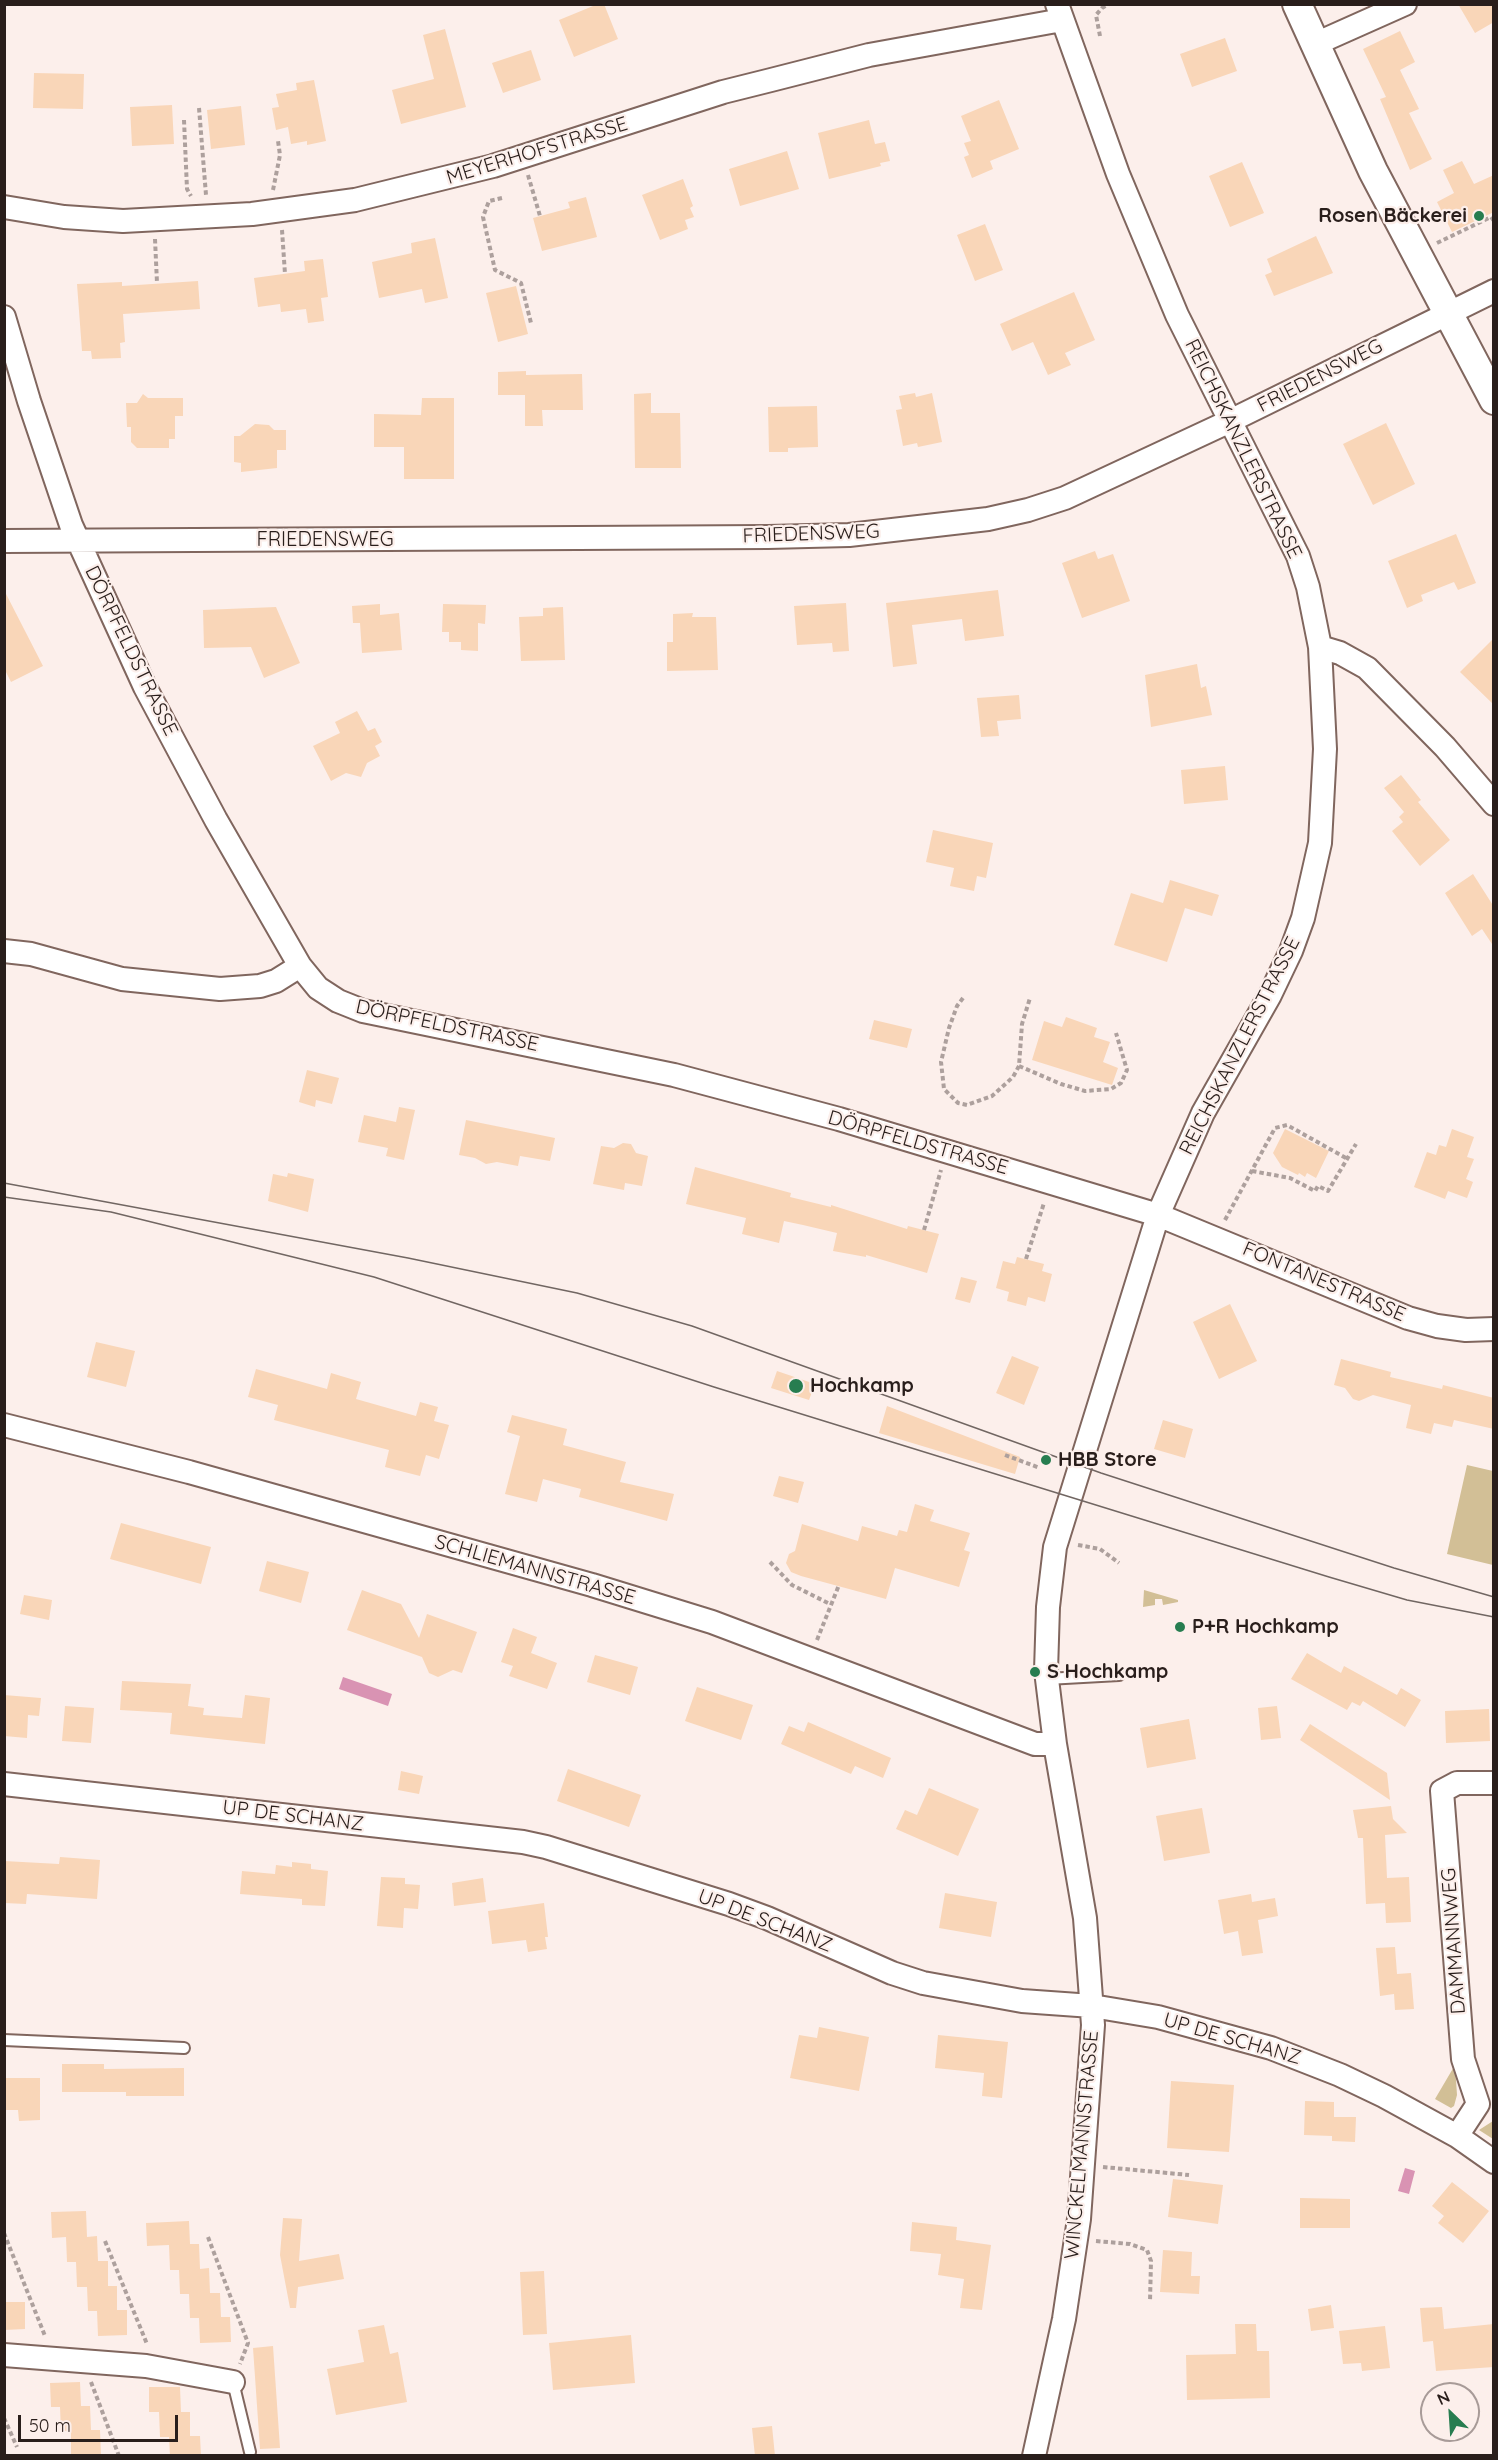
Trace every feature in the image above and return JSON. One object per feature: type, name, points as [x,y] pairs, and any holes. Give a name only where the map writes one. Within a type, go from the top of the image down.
[{"type":"street","points":[[1297,4],[1313,45],[1373,171],[1494,400]]},
{"type":"street","points":[[1313,45],[1405,4]]},
{"type":"street","name":"MEYERHOFSTRASSE","points":[[4,207],[64,217],[123,221],[252,214],[355,200],[482,169],[704,98],[771,80],[869,55],[1059,12]]},
{"type":"street","name":"REICHSKANZLERSTRASSE","points":[[1055,1547],[1158,1215],[1203,1113],[1287,960],[1303,918],[1320,843],[1325,749],[1320,647],[1308,587],[1298,556],[1228,422],[1177,315],[1131,206],[1059,12]]},
{"type":"street","name":"FRIEDENSWEG","points":[[4,541],[756,537],[897,530],[988,519],[1028,510],[1065,498],[1228,422],[1447,312],[1494,291]]},
{"type":"street","name":"DÖRPFELDSTRASSE","points":[[4,317],[28,401],[78,540],[145,687],[210,810],[300,966],[318,988],[338,1001],[363,1011],[674,1076],[839,1119],[1158,1215]]},
{"type":"street","points":[[1320,647],[1340,653],[1367,668],[1445,747],[1494,804]]},
{"type":"street","points":[[4,951],[31,954],[122,979],[220,989],[268,984],[300,966]]},
{"type":"street","name":"FONTANESTRASSE","points":[[1158,1215],[1408,1318],[1437,1326],[1466,1330],[1494,1329]]},
{"type":"street","name":"SCHLIEMANNSTRASSE","points":[[4,1425],[189,1472],[712,1622],[1035,1744],[1055,1744]]},
{"type":"street","name":"WINCKELMANNSTRASSE","points":[[1034,2456],[1064,2319],[1079,2218],[1088,2122],[1092,2006],[1086,1918],[1055,1744],[1047,1679],[1048,1607],[1055,1547]]},
{"type":"street","name":"DAMMANNWEG","points":[[1457,2136],[1486,2103],[1463,2059],[1442,1791],[1457,1783],[1494,1783]]},
{"type":"street","name":"UP DE SCHANZ","points":[[4,1784],[523,1842],[729,1904],[767,1918],[892,1973],[923,1983],[1022,2001],[1092,2006],[1168,2019],[1290,2054],[1384,2096],[1457,2136],[1494,2162]]},
{"type":"street","points":[[4,2355],[146,2366],[233,2382]]},
{"type":"lane","points":[[1047,1679],[1119,1675]]},
{"type":"lane","points":[[4,2040],[184,2048]]},
{"type":"lane","points":[[233,2382],[250,2452]]},
{"type":"path","points":[[1100,36],[1096,15],[1109,4]]},
{"type":"path","points":[[199,108],[207,200]]},
{"type":"path","points":[[184,120],[186,172],[191,201]]},
{"type":"path","points":[[274,198],[273,189],[280,154],[278,141]]},
{"type":"path","points":[[526,169],[540,216]]},
{"type":"path","points":[[502,198],[489,201],[483,217],[495,270],[521,283],[531,323]]},
{"type":"path","points":[[1428,247],[1491,217],[1494,222]]},
{"type":"path","points":[[281,223],[285,274]]},
{"type":"path","points":[[155,232],[157,283]]},
{"type":"path","points":[[963,998],[957,1006],[949,1028],[941,1062],[944,1089],[949,1097],[967,1105],[979,1102],[1004,1088],[1019,1066],[1022,1024],[1030,998]]},
{"type":"path","points":[[1019,1066],[1039,1076],[1077,1089],[1100,1091],[1112,1089],[1120,1083],[1127,1070],[1116,1033]]},
{"type":"path","points":[[1223,1224],[1275,1128],[1287,1125],[1346,1158]]},
{"type":"path","points":[[1252,1171],[1290,1178],[1315,1191],[1318,1186],[1328,1191],[1356,1143]]},
{"type":"path","points":[[924,1230],[942,1169]]},
{"type":"path","points":[[1026,1259],[1045,1198]]},
{"type":"path","points":[[1005,1455],[1040,1468]]},
{"type":"path","points":[[1081,1546],[1100,1549],[1119,1563]]},
{"type":"path","points":[[770,1562],[792,1585],[830,1604]]},
{"type":"path","points":[[815,1648],[839,1585]]},
{"type":"path","points":[[1102,2166],[1189,2175]]},
{"type":"path","points":[[4,2233],[45,2335],[44,2358]]},
{"type":"path","points":[[208,2237],[248,2343],[233,2382]]},
{"type":"path","points":[[1092,2240],[1130,2244],[1147,2250],[1151,2261],[1150,2302]]},
{"type":"path","points":[[105,2241],[147,2340],[146,2366]]},
{"type":"path","points":[[83,2362],[119,2456]]},
{"type":"path","points":[[4,2418],[16,2447]]},
{"type":"shaded area","points":[[1467,1465],[1493,1471],[1493,1565],[1447,1554]]},
{"type":"shaded area","points":[[1144,1590],[1178,1600],[1178,1602],[1163,1605],[1162,1599],[1155,1599],[1155,1605],[1143,1607]]},
{"type":"shaded area","points":[[343,1677],[392,1694],[388,1706],[339,1689]]},
{"type":"shaded area","points":[[1455,2065],[1457,2095],[1454,2106],[1451,2108],[1435,2099]]},
{"type":"shaded area","points":[[1493,2121],[1493,2139],[1479,2130]]},
{"type":"shaded area","points":[[1405,2168],[1415,2171],[1409,2194],[1398,2191]]},
{"type":"building","points":[[598,4],[604,4],[618,39],[574,57],[559,20]]},
{"type":"building","points":[[1458,4],[1494,4],[1494,22],[1475,33]]},
{"type":"building","points":[[445,29],[466,107],[401,124],[392,90],[434,79],[423,35]]},
{"type":"building","points":[[1400,31],[1415,62],[1400,70],[1419,109],[1409,113],[1432,159],[1410,170],[1380,99],[1386,97],[1363,49]]},
{"type":"building","points":[[1225,38],[1237,71],[1192,87],[1180,54]]},
{"type":"building","points":[[531,50],[541,80],[503,93],[492,63]]},
{"type":"building","points":[[34,73],[84,74],[83,109],[33,108]]},
{"type":"building","points":[[314,80],[326,141],[307,145],[307,141],[291,144],[288,127],[276,130],[272,108],[279,107],[276,94],[297,90],[296,83]]},
{"type":"building","points":[[999,100],[1019,149],[990,161],[993,169],[972,178],[964,157],[969,155],[964,143],[971,141],[961,116]]},
{"type":"building","points":[[172,105],[174,144],[132,146],[130,107]]},
{"type":"building","points":[[241,106],[245,145],[211,149],[207,110]]},
{"type":"building","points":[[869,120],[875,144],[885,142],[890,161],[880,163],[881,166],[829,179],[818,133]]},
{"type":"building","points":[[787,151],[799,189],[740,206],[729,169]]},
{"type":"building","points":[[1462,161],[1474,184],[1494,175],[1494,212],[1452,232],[1437,202],[1454,193],[1443,170]]},
{"type":"building","points":[[1242,162],[1264,213],[1230,227],[1209,176]]},
{"type":"building","points":[[683,179],[693,206],[690,208],[694,217],[685,220],[688,229],[660,240],[642,195]]},
{"type":"building","points":[[586,197],[597,237],[542,251],[533,218],[570,208],[568,202]]},
{"type":"building","points":[[985,224],[1003,270],[975,281],[957,235]]},
{"type":"building","points":[[1316,236],[1333,273],[1274,296],[1265,275],[1272,272],[1267,259]]},
{"type":"building","points":[[435,238],[448,298],[425,303],[422,289],[379,298],[372,262],[412,253],[411,243]]},
{"type":"building","points":[[323,259],[328,297],[321,298],[324,321],[308,323],[306,309],[281,312],[280,304],[258,307],[254,278],[305,271],[304,261]]},
{"type":"building","points":[[198,281],[200,309],[123,314],[125,342],[120,343],[121,358],[92,359],[91,351],[82,351],[77,284],[122,282],[122,286]]},
{"type":"building","points":[[516,286],[528,334],[498,342],[486,293]]},
{"type":"building","points":[[1074,292],[1095,340],[1065,353],[1071,365],[1048,375],[1033,342],[1012,351],[1000,324]]},
{"type":"building","points":[[526,371],[526,375],[582,374],[583,410],[542,410],[543,426],[525,426],[525,395],[498,395],[498,372]]},
{"type":"building","points":[[651,393],[651,413],[680,413],[681,468],[635,468],[634,394]]},
{"type":"building","points":[[915,393],[916,397],[932,393],[942,442],[918,447],[917,443],[903,446],[896,410],[902,409],[899,396]]},
{"type":"building","points":[[143,394],[148,398],[183,398],[183,416],[175,416],[175,439],[169,439],[169,448],[137,448],[131,442],[131,427],[127,427],[126,403],[137,403]]},
{"type":"building","points":[[422,398],[454,398],[454,479],[404,479],[404,447],[374,447],[374,414],[421,415]]},
{"type":"building","points":[[817,406],[818,447],[788,448],[788,452],[769,452],[768,407]]},
{"type":"building","points":[[1386,423],[1415,484],[1373,505],[1343,444]]},
{"type":"building","points":[[255,424],[269,425],[274,430],[286,430],[286,450],[277,450],[277,468],[241,472],[241,463],[234,462],[234,436],[240,436]]},
{"type":"building","points":[[1456,534],[1476,583],[1458,590],[1454,582],[1421,595],[1423,601],[1407,608],[1388,561]]},
{"type":"building","points":[[1095,551],[1098,559],[1113,554],[1130,601],[1082,618],[1062,563]]},
{"type":"building","points":[[4,590],[43,666],[11,682],[4,668]]},
{"type":"building","points":[[998,590],[1004,636],[965,641],[962,619],[912,625],[917,664],[893,667],[886,603]]},
{"type":"building","points":[[846,603],[849,651],[833,652],[832,643],[797,645],[794,606]]},
{"type":"building","points":[[380,604],[380,615],[399,613],[402,650],[362,653],[360,623],[353,623],[352,606]]},
{"type":"building","points":[[443,604],[486,605],[485,624],[478,623],[478,651],[461,650],[461,642],[449,642],[449,632],[442,632]]},
{"type":"building","points":[[276,607],[300,663],[264,678],[251,647],[204,648],[203,610]]},
{"type":"building","points":[[563,607],[565,660],[521,661],[519,617],[543,616],[543,608]]},
{"type":"building","points":[[693,613],[692,617],[716,617],[718,670],[667,671],[667,642],[673,642],[673,614]]},
{"type":"building","points":[[1494,638],[1494,705],[1460,672]]},
{"type":"building","points":[[1197,664],[1201,688],[1206,686],[1212,715],[1151,727],[1145,675]]},
{"type":"building","points":[[1019,695],[1021,719],[997,721],[999,736],[981,737],[977,698]]},
{"type":"building","points":[[357,711],[368,731],[375,728],[382,742],[375,746],[380,756],[367,763],[361,777],[346,773],[331,781],[313,746],[340,733],[335,722]]},
{"type":"building","points":[[1225,766],[1228,800],[1184,804],[1181,770]]},
{"type":"building","points":[[1401,775],[1421,800],[1418,802],[1450,840],[1420,866],[1392,831],[1403,822],[1399,817],[1404,812],[1384,788]]},
{"type":"building","points":[[933,830],[993,843],[986,878],[977,876],[974,891],[950,886],[954,868],[926,862]]},
{"type":"building","points":[[1473,874],[1494,907],[1494,947],[1482,929],[1472,936],[1445,893]]},
{"type":"building","points":[[1170,880],[1219,895],[1212,916],[1185,908],[1167,962],[1114,945],[1131,893],[1163,903]]},
{"type":"building","points":[[1066,1017],[1097,1028],[1094,1037],[1110,1042],[1103,1062],[1118,1068],[1112,1085],[1032,1060],[1044,1021],[1062,1027]]},
{"type":"building","points":[[874,1020],[912,1029],[907,1048],[869,1039]]},
{"type":"building","points":[[307,1070],[339,1078],[332,1104],[316,1100],[315,1107],[299,1102]]},
{"type":"building","points":[[399,1107],[415,1110],[404,1160],[386,1156],[388,1148],[358,1142],[364,1115],[396,1122]]},
{"type":"building","points":[[466,1120],[555,1138],[550,1161],[520,1156],[518,1166],[497,1162],[486,1164],[475,1158],[459,1155]]},
{"type":"building","points":[[1285,1129],[1329,1151],[1316,1178],[1307,1173],[1305,1177],[1299,1173],[1298,1175],[1282,1167],[1273,1153]]},
{"type":"building","points":[[1452,1129],[1474,1137],[1467,1157],[1474,1159],[1466,1179],[1473,1182],[1467,1198],[1448,1191],[1445,1199],[1414,1187],[1427,1152],[1436,1155],[1439,1145],[1446,1147]]},
{"type":"building","points":[[623,1143],[631,1144],[636,1153],[648,1156],[642,1186],[625,1183],[624,1190],[593,1184],[601,1146],[614,1148]]},
{"type":"building","points":[[695,1167],[791,1193],[790,1197],[831,1207],[831,1205],[907,1229],[908,1226],[939,1234],[927,1273],[866,1255],[866,1257],[833,1251],[837,1233],[803,1225],[784,1221],[779,1243],[742,1234],[746,1218],[686,1204]]},
{"type":"building","points":[[288,1173],[314,1179],[308,1212],[268,1201],[273,1174],[287,1177]]},
{"type":"building","points":[[1017,1257],[1044,1264],[1042,1271],[1052,1274],[1045,1302],[1028,1297],[1026,1306],[1007,1301],[1009,1292],[996,1288],[1003,1261],[1015,1264]]},
{"type":"building","points":[[961,1277],[977,1281],[970,1303],[955,1299]]},
{"type":"building","points":[[1230,1304],[1257,1361],[1219,1379],[1193,1322]]},
{"type":"building","points":[[96,1342],[135,1351],[126,1387],[87,1377]]},
{"type":"building","points":[[1012,1356],[1039,1367],[1024,1405],[996,1393]]},
{"type":"building","points":[[1341,1359],[1391,1372],[1390,1377],[1442,1389],[1443,1385],[1494,1398],[1494,1429],[1454,1420],[1452,1427],[1434,1423],[1431,1434],[1406,1428],[1411,1405],[1373,1395],[1359,1401],[1353,1399],[1345,1388],[1334,1385]]},
{"type":"building","points":[[256,1369],[327,1389],[331,1373],[361,1382],[356,1399],[416,1416],[420,1402],[438,1407],[434,1421],[449,1425],[439,1459],[426,1455],[420,1476],[385,1467],[389,1450],[274,1420],[278,1405],[248,1397]]},
{"type":"building","points":[[777,1371],[815,1384],[809,1400],[771,1388]]},
{"type":"building","points":[[887,1406],[1020,1457],[1015,1474],[879,1433]]},
{"type":"building","points":[[512,1415],[567,1429],[563,1445],[626,1462],[620,1482],[674,1494],[667,1521],[579,1497],[581,1489],[543,1479],[537,1502],[505,1494],[520,1436],[507,1432]]},
{"type":"building","points":[[1163,1420],[1193,1429],[1185,1458],[1154,1449]]},
{"type":"building","points":[[779,1476],[804,1482],[798,1503],[773,1496]]},
{"type":"building","points":[[915,1504],[934,1510],[930,1521],[970,1533],[964,1550],[970,1552],[959,1587],[895,1568],[886,1599],[801,1576],[791,1572],[786,1563],[789,1554],[795,1551],[802,1524],[858,1541],[862,1526],[897,1536],[899,1530],[907,1532]]},
{"type":"building","points":[[121,1523],[211,1547],[201,1584],[110,1559]]},
{"type":"building","points":[[267,1561],[309,1572],[301,1603],[259,1591]]},
{"type":"building","points":[[362,1590],[401,1604],[419,1638],[427,1614],[477,1632],[462,1673],[453,1670],[438,1677],[429,1673],[422,1657],[347,1630]]},
{"type":"building","points":[[24,1595],[52,1600],[49,1620],[20,1614]]},
{"type":"building","points":[[513,1628],[537,1637],[531,1653],[557,1663],[547,1689],[509,1676],[513,1666],[501,1662]]},
{"type":"building","points":[[1307,1653],[1341,1673],[1344,1666],[1397,1695],[1401,1688],[1421,1700],[1405,1727],[1363,1701],[1360,1706],[1352,1702],[1347,1710],[1291,1679]]},
{"type":"building","points":[[595,1655],[638,1667],[630,1695],[587,1682]]},
{"type":"building","points":[[122,1681],[191,1684],[188,1706],[204,1708],[203,1715],[242,1718],[245,1695],[270,1698],[265,1744],[170,1734],[172,1713],[120,1710]]},
{"type":"building","points":[[697,1687],[753,1705],[741,1740],[685,1721]]},
{"type":"building","points":[[4,1695],[41,1698],[39,1716],[28,1715],[27,1738],[4,1736]]},
{"type":"building","points":[[65,1706],[94,1708],[91,1743],[62,1741]]},
{"type":"building","points":[[1277,1706],[1281,1738],[1261,1740],[1258,1708]]},
{"type":"building","points":[[1489,1709],[1490,1741],[1446,1743],[1445,1711]]},
{"type":"building","points":[[1189,1719],[1196,1759],[1147,1768],[1140,1728]]},
{"type":"building","points":[[808,1722],[891,1758],[883,1778],[855,1766],[851,1774],[781,1744],[789,1726],[804,1732]]},
{"type":"building","points":[[1310,1724],[1387,1773],[1390,1800],[1300,1740]]},
{"type":"building","points":[[568,1769],[641,1795],[629,1827],[557,1801]]},
{"type":"building","points":[[401,1771],[423,1776],[419,1794],[398,1790]]},
{"type":"building","points":[[929,1788],[979,1809],[958,1856],[896,1829],[905,1810],[917,1815]]},
{"type":"building","points":[[1391,1806],[1393,1819],[1407,1833],[1385,1835],[1387,1878],[1409,1877],[1411,1922],[1386,1923],[1385,1903],[1366,1904],[1363,1838],[1358,1838],[1353,1810]]},
{"type":"building","points":[[1202,1808],[1210,1853],[1164,1861],[1156,1816]]},
{"type":"building","points":[[60,1857],[100,1860],[97,1899],[27,1894],[26,1904],[4,1903],[4,1861],[59,1864]]},
{"type":"building","points":[[292,1862],[311,1864],[311,1869],[328,1871],[325,1906],[302,1905],[302,1899],[240,1894],[242,1871],[275,1874],[276,1865],[292,1867]]},
{"type":"building","points":[[381,1877],[405,1878],[405,1884],[420,1885],[418,1909],[404,1908],[403,1928],[377,1926]]},
{"type":"building","points":[[483,1878],[486,1902],[454,1906],[452,1883]]},
{"type":"building","points":[[945,1893],[997,1902],[991,1937],[939,1928]]},
{"type":"building","points":[[1251,1894],[1252,1902],[1275,1898],[1278,1916],[1258,1920],[1263,1953],[1242,1956],[1238,1931],[1224,1934],[1218,1900]]},
{"type":"building","points":[[544,1903],[547,1949],[528,1952],[526,1940],[492,1944],[488,1911]]},
{"type":"building","points":[[1395,1947],[1397,1974],[1411,1973],[1414,2009],[1395,2010],[1394,1994],[1380,1996],[1376,1948]]},
{"type":"building","points":[[819,2027],[869,2037],[859,2091],[790,2078],[799,2035],[817,2038]]},
{"type":"building","points":[[938,2035],[1008,2042],[1002,2098],[982,2096],[984,2073],[935,2068]]},
{"type":"building","points":[[62,2064],[104,2064],[104,2069],[184,2068],[184,2096],[126,2096],[126,2092],[62,2092]]},
{"type":"building","points":[[4,2078],[40,2078],[40,2120],[19,2121],[18,2110],[4,2110]]},
{"type":"building","points":[[1171,2081],[1234,2085],[1229,2152],[1167,2148]]},
{"type":"building","points":[[1305,2101],[1334,2102],[1334,2117],[1356,2117],[1355,2142],[1332,2141],[1332,2136],[1304,2135]]},
{"type":"building","points":[[1173,2179],[1223,2185],[1218,2224],[1168,2217]]},
{"type":"building","points":[[1452,2182],[1489,2211],[1463,2243],[1438,2223],[1444,2216],[1432,2206]]},
{"type":"building","points":[[1300,2198],[1350,2199],[1350,2228],[1300,2228]]},
{"type":"building","points":[[86,2211],[87,2237],[97,2236],[98,2261],[108,2261],[108,2286],[117,2286],[117,2310],[127,2310],[127,2335],[98,2336],[97,2311],[88,2311],[87,2287],[77,2287],[76,2262],[67,2262],[66,2237],[52,2238],[51,2212]]},
{"type":"building","points":[[283,2218],[302,2219],[299,2261],[339,2254],[344,2279],[298,2287],[296,2308],[290,2308],[280,2255]]},
{"type":"building","points":[[189,2221],[190,2244],[199,2244],[200,2269],[209,2268],[210,2293],[220,2293],[221,2317],[230,2317],[231,2342],[200,2343],[199,2318],[190,2318],[189,2294],[180,2294],[179,2270],[170,2270],[169,2245],[147,2246],[146,2223]]},
{"type":"building","points":[[912,2222],[957,2227],[956,2240],[991,2245],[982,2310],[960,2308],[964,2279],[938,2275],[941,2254],[910,2251]]},
{"type":"building","points":[[1163,2250],[1192,2252],[1191,2276],[1200,2276],[1199,2294],[1160,2292]]},
{"type":"building","points":[[544,2271],[547,2334],[523,2335],[520,2272]]},
{"type":"building","points":[[4,2302],[25,2302],[25,2329],[4,2330]]},
{"type":"building","points":[[1331,2305],[1334,2328],[1311,2331],[1308,2309]]},
{"type":"building","points":[[1442,2307],[1444,2329],[1494,2324],[1494,2367],[1436,2371],[1433,2341],[1423,2342],[1420,2308]]},
{"type":"building","points":[[1235,2324],[1256,2324],[1257,2351],[1269,2351],[1270,2398],[1187,2400],[1186,2355],[1236,2354]]},
{"type":"building","points":[[384,2325],[390,2354],[398,2352],[407,2402],[336,2415],[327,2369],[364,2362],[358,2330]]},
{"type":"building","points":[[1385,2326],[1390,2368],[1362,2371],[1361,2363],[1343,2364],[1339,2331]]},
{"type":"building","points":[[631,2335],[635,2383],[553,2390],[549,2343]]},
{"type":"building","points":[[273,2346],[280,2448],[260,2449],[253,2348]]},
{"type":"building","points":[[80,2382],[81,2406],[90,2406],[91,2430],[100,2430],[101,2456],[71,2456],[71,2431],[61,2431],[60,2407],[51,2407],[50,2383]]},
{"type":"building","points":[[149,2387],[180,2387],[181,2412],[190,2412],[190,2436],[200,2436],[201,2456],[170,2456],[169,2437],[160,2437],[159,2412],[149,2412]]},
{"type":"building","points":[[772,2426],[775,2456],[755,2456],[752,2428]]},
{"type":"tram line","points":[[4,1183],[408,1258],[577,1293],[692,1326],[1101,1473],[1394,1568],[1494,1597]]},
{"type":"tram line","points":[[4,1197],[111,1212],[374,1277],[714,1387],[1329,1577],[1407,1600],[1494,1617]]},
{"type":"place","name":"Rosen Bäckerei","points":[[1479,216]]},
{"type":"place","name":"Hochkamp","points":[[796,1386]]},
{"type":"place","name":"HBB Store","points":[[1046,1460]]},
{"type":"place","name":"P+R Hochkamp","points":[[1180,1627]]},
{"type":"place","name":"S Hochkamp","points":[[1035,1672]]}]
